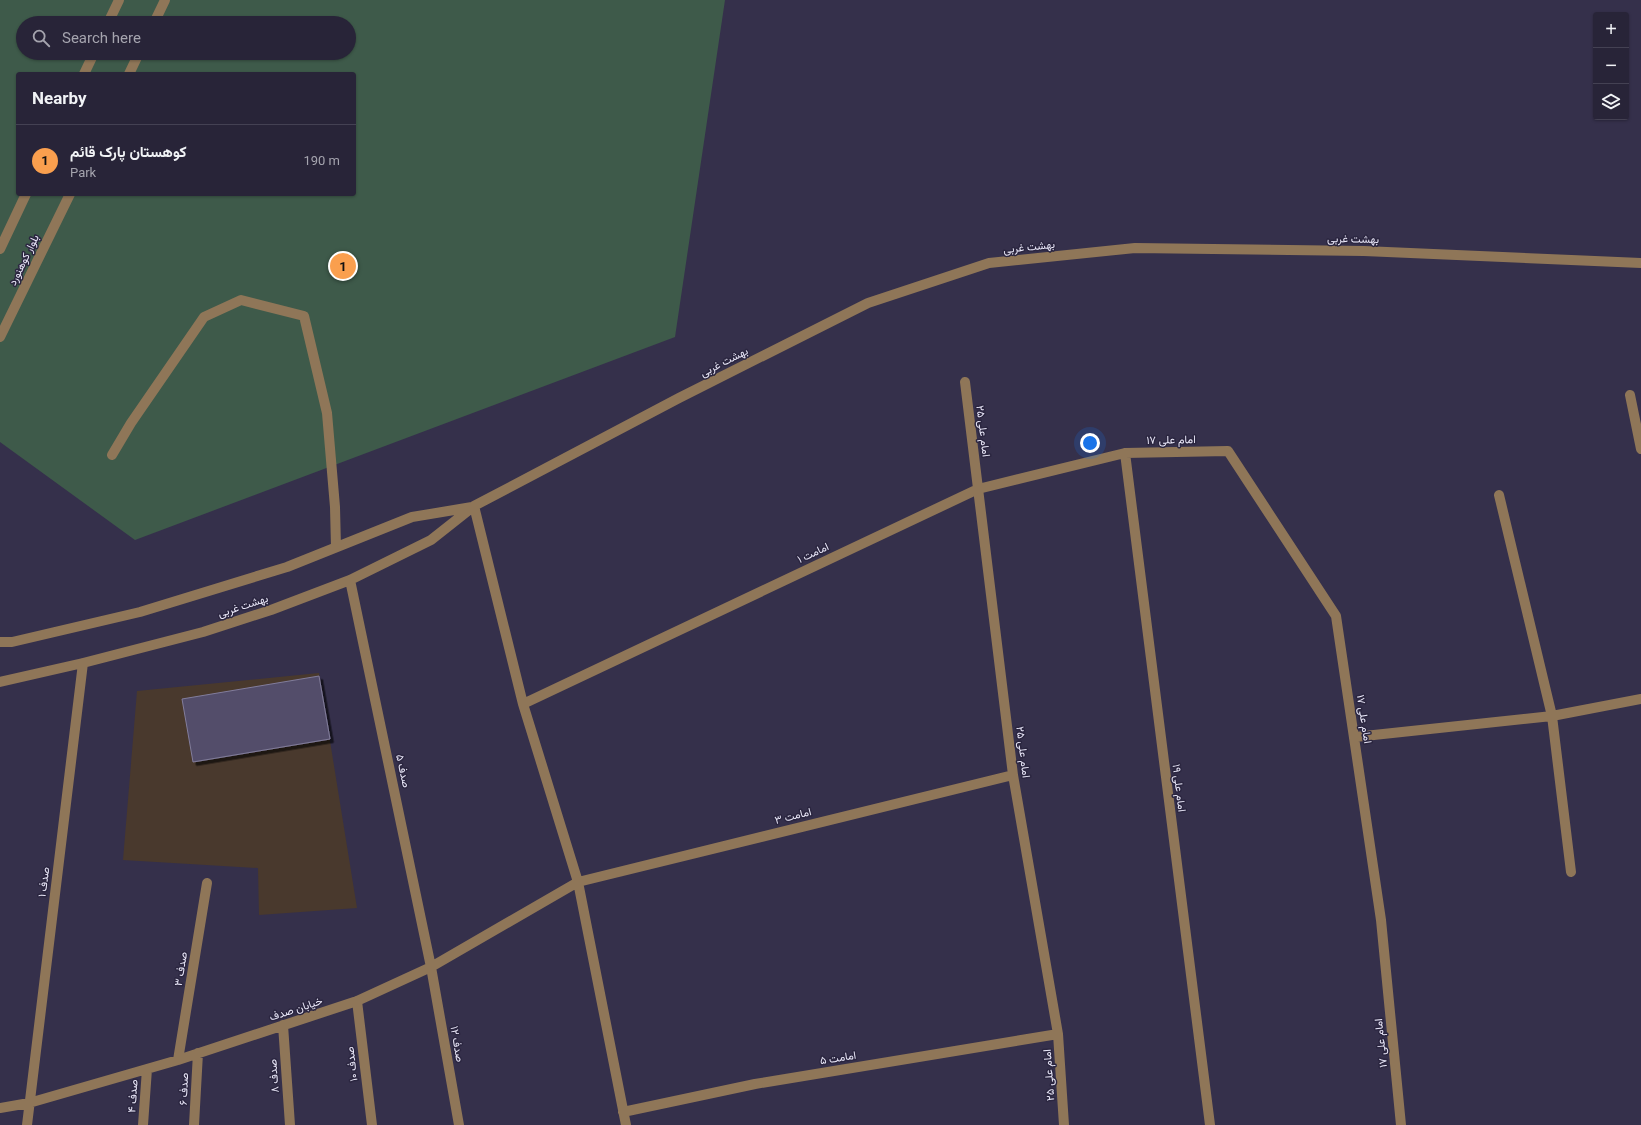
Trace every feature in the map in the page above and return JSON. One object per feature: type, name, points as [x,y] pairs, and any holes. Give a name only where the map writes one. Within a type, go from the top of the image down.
[{"type":"street","points":[[111,16],[119,0]]},
{"type":"street","points":[[157,16],[165,0]]},
{"type":"street","points":[[85,72],[91,60]]},
{"type":"street","points":[[130,72],[136,60]]},
{"type":"street","points":[[0,249],[25,196]]},
{"type":"street","name":"بلوار کوهنورد","points":[[0,337],[69,196]]},
{"type":"street","name":"بهشت غربی","points":[[0,682],[83,664],[203,632],[271,610],[350,580],[431,540],[474,506],[679,398],[868,304],[989,263],[1135,248],[1364,251],[1641,263]]},
{"type":"street","points":[[112,455],[131,423],[204,317],[241,300],[304,316],[327,413],[335,507],[336,547]]},
{"type":"street","name":"امام علی ۲۵","points":[[965,382],[1013,775],[1058,1034],[1064,1125]]},
{"type":"street","points":[[1630,394],[1641,449]]},
{"type":"street","name":"امام علی ۱۷","points":[[1125,453],[1228,451],[1336,616],[1381,920],[1401,1125]]},
{"type":"street","name":"امامت ۱","points":[[523,704],[978,489],[1125,453]]},
{"type":"street","name":"امام علی ۱۹","points":[[1125,453],[1210,1125]]},
{"type":"street","points":[[1499,495],[1552,716],[1571,872]]},
{"type":"street","points":[[474,506],[523,704],[578,882],[626,1125]]},
{"type":"street","name":"بهشت غربی","points":[[0,642],[12,642],[140,612],[287,567],[412,516],[474,506]]},
{"type":"street","name":"صدف ۵","points":[[350,580],[431,967]]},
{"type":"street","name":"صدف ۱","points":[[27,1125],[83,664]]},
{"type":"street","points":[[1355,737],[1552,716],[1641,699]]},
{"type":"street","name":"امامت ۳","points":[[578,882],[1013,775]]},
{"type":"street","name":"خیابان صدف","points":[[0,1108],[29,1103],[178,1060],[357,1001],[431,967],[578,882]]},
{"type":"street","name":"صدف ۳","points":[[178,1060],[207,883]]},
{"type":"street","name":"صدف ۱۲","points":[[431,967],[459,1125]]},
{"type":"street","name":"صدف ۱۰","points":[[357,1001],[372,1125]]},
{"type":"street","name":"صدف ۸","points":[[283,1026],[290,1125]]},
{"type":"street","name":"امامت ۵","points":[[623,1112],[755,1084],[1058,1034]]},
{"type":"street","name":"صدف ۶","points":[[194,1125],[198,1053]]},
{"type":"street","name":"صدف ۴","points":[[143,1125],[147,1069]]},
{"type":"shaded area","points":[[319,673],[357,908],[259,915],[258,868],[123,860],[137,691]]},
{"type":"green space","points":[[0,0],[725,0],[675,337],[135,540],[0,442]]},
{"type":"building","points":[[319,676],[330,739],[193,762],[182,699]]},
{"type":"place","name":"کوهستان پارک قائم","points":[[343,266]]}]
